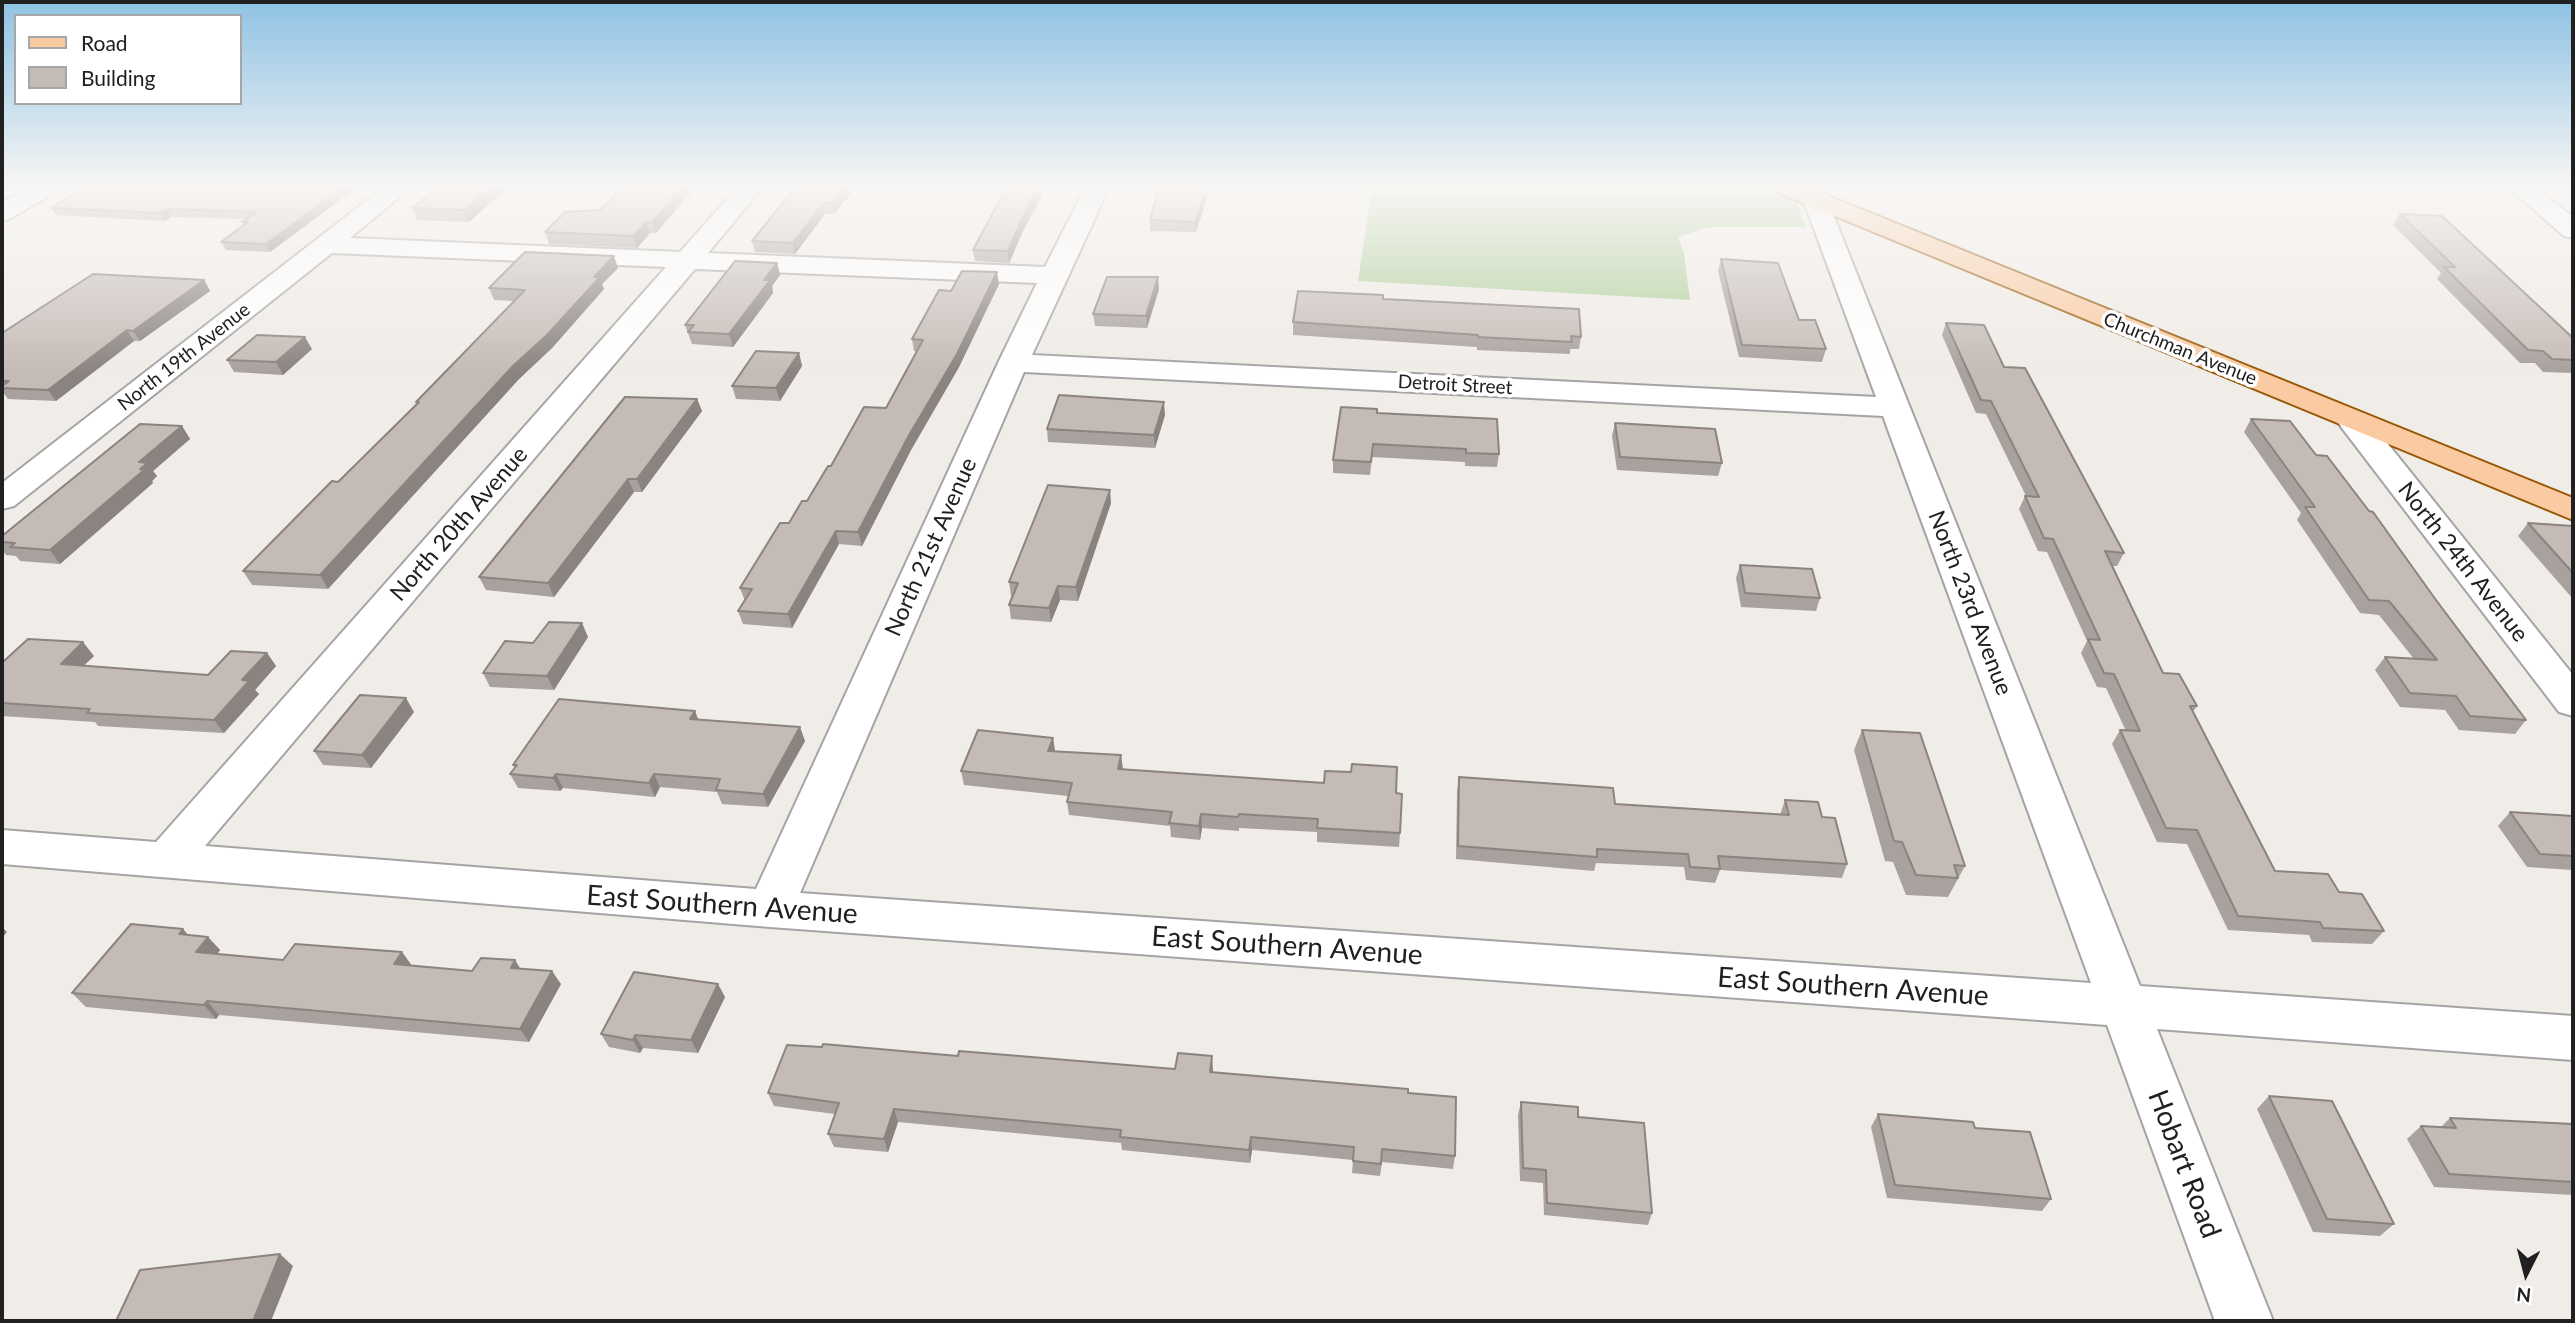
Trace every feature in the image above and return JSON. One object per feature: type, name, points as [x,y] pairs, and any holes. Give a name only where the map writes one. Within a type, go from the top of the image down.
[{"type":"main road","name":"Churchman Avenue","points":[[1939,250],[2573,510]]},
{"type":"street","name":"North 19th Avenue","points":[[2,499],[319,250]]},
{"type":"street","points":[[448,250],[1056,276]]},
{"type":"street","name":"North 20th Avenue","points":[[167,860],[697,250]]},
{"type":"street","name":"North 21st Avenue","points":[[770,909],[1013,363],[1068,250]]},
{"type":"street","name":"North 23rd Avenue","points":[[1827,250],[1896,407],[2124,1007]]},
{"type":"street","name":"Detroit Street","points":[[1013,363],[1896,407]]},
{"type":"street","name":"North 24th Avenue","points":[[2353,421],[2573,702]]},
{"type":"street","name":"East Southern Avenue","points":[[2,848],[770,909],[2573,1038]]},
{"type":"street","name":"Hobart Road","points":[[2124,1007],[2244,1321]]},
{"type":"green space","points":[[1363,250],[1682,250],[1690,300],[1358,281]]},
{"type":"building","points":[[2437,250],[2478,250],[2573,338],[2573,360],[2552,359],[2543,351],[2528,350],[2444,267],[2455,267]]},
{"type":"building","points":[[525,252],[614,256],[594,277],[600,277],[547,335],[513,366],[320,575],[243,571],[332,481],[338,482],[419,402],[416,402],[525,290],[489,288]]},
{"type":"building","points":[[1721,259],[1778,263],[1799,320],[1815,320],[1826,349],[1742,345]]},
{"type":"building","points":[[735,261],[777,263],[764,280],[770,280],[729,334],[688,332],[694,325],[685,325]]},
{"type":"building","points":[[962,271],[997,272],[957,354],[908,437],[858,532],[836,531],[788,614],[738,611],[752,589],[740,588],[780,523],[789,523],[802,501],[807,501],[828,466],[831,466],[864,407],[886,408],[923,340],[912,339],[939,290],[951,291]]},
{"type":"building","points":[[93,274],[204,280],[133,331],[127,330],[48,390],[2,388],[9,381],[2,381],[2,333]]},
{"type":"building","points":[[1107,277],[1158,277],[1146,316],[1093,314]]},
{"type":"building","points":[[1298,291],[1383,295],[1383,299],[1579,309],[1581,337],[1571,336],[1572,342],[1293,322]]},
{"type":"building","points":[[1946,323],[1984,325],[2004,367],[2025,368],[2124,553],[2105,551],[2163,673],[2179,674],[2197,706],[2190,706],[2275,871],[2328,874],[2339,892],[2362,894],[2384,931],[2323,928],[2320,922],[2238,916],[2197,830],[2166,828],[2120,730],[2140,731],[2114,674],[2104,673],[2088,639],[2100,640],[2053,539],[2044,538],[2025,496],[2039,497],[1991,401],[1981,400]]},
{"type":"building","points":[[257,335],[305,337],[276,362],[227,360]]},
{"type":"building","points":[[756,351],[799,353],[776,388],[732,386]]},
{"type":"building","points":[[1059,395],[1164,402],[1154,435],[1047,429]]},
{"type":"building","points":[[625,397],[697,399],[637,479],[628,479],[548,583],[479,577]]},
{"type":"building","points":[[1341,407],[1377,409],[1377,413],[1497,419],[1499,454],[1466,453],[1466,449],[1373,444],[1371,462],[1333,460]]},
{"type":"building","points":[[2251,419],[2290,421],[2316,455],[2327,456],[2369,511],[2373,512],[2526,720],[2470,716],[2456,696],[2410,693],[2385,657],[2437,660],[2389,601],[2369,600],[2305,507],[2315,507]]},
{"type":"building","points":[[1615,423],[1715,429],[1722,463],[1620,457]]},
{"type":"building","points":[[140,424],[182,426],[139,462],[148,463],[140,469],[144,470],[50,550],[10,547],[15,543],[2,542],[2,536]]},
{"type":"building","points":[[1048,485],[1110,490],[1076,587],[1058,586],[1049,608],[1009,605],[1018,583],[1009,582]]},
{"type":"building","points":[[2528,523],[2573,526],[2573,573]]},
{"type":"building","points":[[1740,565],[1812,569],[1820,598],[1745,593]]},
{"type":"building","points":[[549,622],[582,623],[547,676],[483,673],[505,641],[533,643]]},
{"type":"building","points":[[28,639],[83,642],[61,664],[208,675],[231,651],[267,653],[242,680],[249,681],[214,720],[87,713],[90,709],[2,703],[2,661]]},
{"type":"building","points":[[360,695],[406,698],[362,755],[314,751]]},
{"type":"building","points":[[559,699],[695,711],[690,719],[800,727],[763,794],[716,790],[720,779],[654,774],[649,783],[556,774],[553,778],[510,774],[517,765],[513,765]]},
{"type":"building","points":[[978,730],[1053,738],[1048,751],[1121,755],[1118,769],[1324,783],[1325,771],[1351,772],[1352,764],[1397,767],[1396,793],[1402,794],[1400,833],[1317,828],[1318,819],[1239,814],[1238,817],[1201,814],[1199,826],[1169,823],[1172,812],[1067,802],[1072,783],[961,771]]},
{"type":"building","points":[[1862,730],[1920,733],[1965,866],[1954,865],[1958,878],[1916,875],[1902,842],[1894,841]]},
{"type":"building","points":[[1459,777],[1613,788],[1615,804],[1789,815],[1785,800],[1818,802],[1822,817],[1835,818],[1847,864],[1718,856],[1720,869],[1690,867],[1688,854],[1597,849],[1597,857],[1458,846]]},
{"type":"building","points":[[2510,812],[2573,816],[2573,856],[2540,854]]},
{"type":"building","points":[[131,924],[183,929],[179,934],[208,937],[196,952],[283,960],[295,944],[402,952],[394,964],[472,971],[481,958],[515,960],[511,968],[552,971],[520,1029],[207,1001],[204,1005],[72,993]]},
{"type":"building","points":[[634,972],[718,984],[691,1040],[635,1035],[633,1040],[601,1034]]},
{"type":"building","points":[[823,1044],[958,1056],[959,1051],[1175,1069],[1178,1053],[1212,1056],[1210,1072],[1408,1089],[1408,1093],[1456,1097],[1455,1156],[1382,1149],[1381,1164],[1353,1161],[1354,1147],[1251,1137],[1249,1150],[1120,1137],[1121,1130],[894,1109],[884,1139],[828,1134],[839,1103],[768,1093],[787,1045],[822,1047]]},
{"type":"building","points":[[2269,1096],[2332,1101],[2394,1224],[2327,1219]]},
{"type":"building","points":[[1521,1102],[1578,1107],[1578,1117],[1644,1123],[1652,1213],[1547,1203],[1546,1170],[1523,1168]]},
{"type":"building","points":[[1878,1114],[1973,1122],[1975,1128],[2030,1132],[2051,1199],[1895,1185]]},
{"type":"building","points":[[2450,1118],[2573,1124],[2573,1182],[2449,1174],[2421,1126],[2456,1128]]},
{"type":"building","points":[[280,1254],[253,1321],[116,1321],[140,1270]]}]
